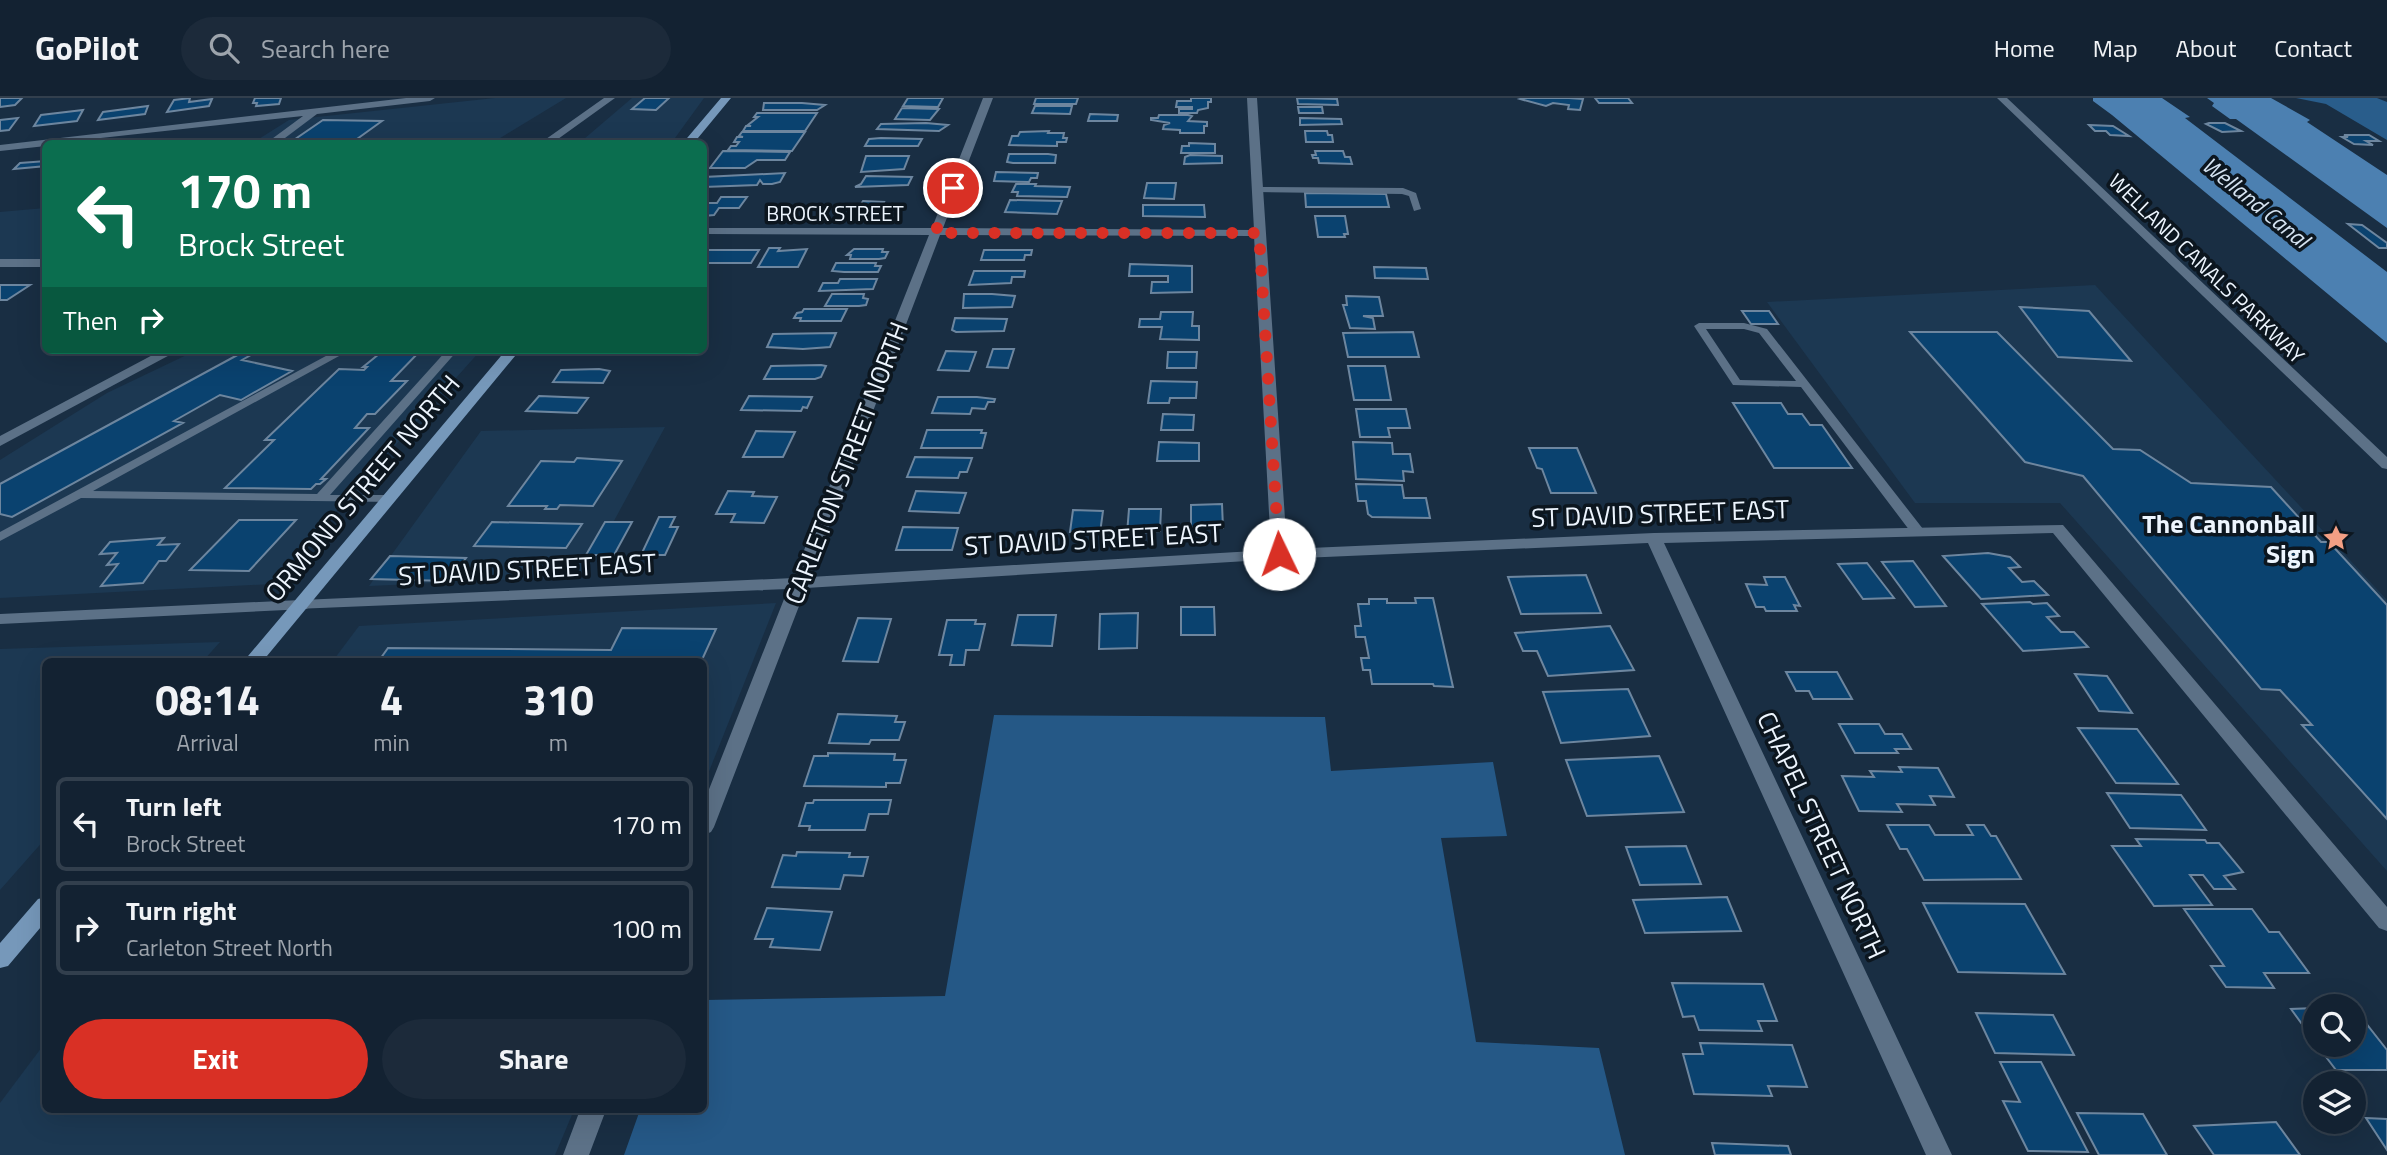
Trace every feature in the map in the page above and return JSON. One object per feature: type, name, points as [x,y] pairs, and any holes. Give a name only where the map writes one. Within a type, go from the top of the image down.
[{"type":"main road","points":[[690,140],[726,98]]},
{"type":"main road","name":"ORMOND STREET NORTH","points":[[255,658],[510,354]]},
{"type":"main road","points":[[0,959],[42,910]]},
{"type":"street","points":[[276,140],[317,110],[321,98]]},
{"type":"street","points":[[67,140],[430,98]]},
{"type":"street","points":[[550,140],[610,98]]},
{"type":"street","name":"CARLETON STREET NORTH","points":[[707,819],[988,98]]},
{"type":"street","points":[[1252,98],[1279,554]]},
{"type":"street","name":"WELLAND CANALS PARKWAY","points":[[2002,98],[2387,465]]},
{"type":"street","points":[[0,148],[42,143]]},
{"type":"street","name":"BROCK STREET","points":[[707,232],[1259,233]]},
{"type":"street","points":[[0,263],[42,263]]},
{"type":"street","points":[[0,442],[165,354]]},
{"type":"street","name":"ST DAVID STREET EAST","points":[[0,619],[799,583],[1279,554],[1654,538],[2057,528],[2387,922]]},
{"type":"street","name":"CHAPEL STREET NORTH","points":[[1654,538],[1939,1155]]},
{"type":"street","points":[[576,1155],[592,1113]]},
{"type":"lane","points":[[1257,189],[1403,191],[1413,195],[1417,209]]},
{"type":"lane","points":[[1804,384],[1737,383],[1699,326],[1744,326],[1763,331],[1804,384],[1918,532]]},
{"type":"lane","points":[[0,537],[338,354]]},
{"type":"lane","points":[[320,498],[449,354]]},
{"type":"lane","points":[[78,495],[389,499]]},
{"type":"shaded area","points":[[495,98],[566,98],[497,140],[257,140],[289,120]]},
{"type":"shaded area","points":[[632,98],[704,98],[675,138],[584,139]]},
{"type":"shaded area","points":[[2296,98],[2377,98],[2387,102],[2387,140],[2326,104]]},
{"type":"shaded area","points":[[42,208],[42,260],[0,260],[0,212]]},
{"type":"shaded area","points":[[2095,285],[2387,600],[2387,871],[2060,503],[1915,503],[1767,302]]},
{"type":"shaded area","points":[[189,354],[477,354],[271,584],[0,598],[0,460],[107,393]]},
{"type":"shaded area","points":[[665,427],[584,576],[369,586],[481,431]]},
{"type":"shaded area","points":[[776,603],[707,776],[707,658],[335,658],[359,626]]},
{"type":"shaded area","points":[[220,642],[206,658],[42,658],[42,842],[0,890],[0,649]]},
{"type":"shaded area","points":[[994,715],[1325,717],[1331,771],[1493,762],[1507,836],[1441,838],[1476,1042],[1599,1048],[1625,1155],[624,1155],[639,1113],[707,1113],[707,1000],[945,996]]},
{"type":"shaded area","points":[[42,1047],[42,1113],[573,1113],[555,1155],[0,1155],[0,1103]]},
{"type":"water","name":"Welland Canal","points":[[2093,98],[2162,98],[2387,272],[2387,343],[2093,101]]},
{"type":"water","points":[[2207,98],[2271,98],[2310,120],[2307,122],[2387,175],[2387,228],[2236,119],[2230,119],[2212,106],[2214,103]]},
{"type":"building","points":[[0,98],[22,98],[15,105],[0,107]]},
{"type":"building","points":[[190,98],[189,102],[212,99],[209,106],[167,112],[174,100]]},
{"type":"building","points":[[255,98],[281,98],[279,104],[256,106],[257,103],[253,103]]},
{"type":"building","points":[[645,98],[669,98],[656,110],[632,109]]},
{"type":"building","points":[[908,98],[943,98],[938,107],[903,106]]},
{"type":"building","points":[[1036,98],[1078,98],[1076,104],[1034,104]]},
{"type":"building","points":[[1191,98],[1211,98],[1211,102],[1208,102],[1208,108],[1198,110],[1197,113],[1179,113],[1179,109],[1192,107],[1176,107],[1177,101],[1191,101]]},
{"type":"building","points":[[1297,98],[1337,99],[1338,105],[1298,104]]},
{"type":"building","points":[[1595,98],[1628,98],[1632,103],[1599,103]]},
{"type":"building","points":[[1520,99],[1583,99],[1580,110],[1568,109],[1569,105],[1553,103],[1546,106]]},
{"type":"building","points":[[764,103],[825,105],[817,110],[763,110]]},
{"type":"building","points":[[148,106],[145,114],[98,120],[103,112]]},
{"type":"building","points":[[1035,106],[1072,106],[1070,114],[1032,113]]},
{"type":"building","points":[[1298,107],[1322,107],[1323,113],[1299,113]]},
{"type":"building","points":[[902,108],[939,109],[930,120],[895,119]]},
{"type":"building","points":[[83,110],[77,121],[34,126],[41,115]]},
{"type":"building","points":[[757,113],[817,113],[805,131],[743,131],[758,117],[754,117]]},
{"type":"building","points":[[1090,114],[1118,115],[1117,121],[1088,121]]},
{"type":"building","points":[[1159,115],[1188,115],[1192,116],[1188,121],[1207,122],[1207,126],[1204,126],[1204,133],[1180,133],[1180,130],[1163,129],[1164,125],[1170,123],[1151,120]]},
{"type":"building","points":[[18,118],[9,130],[0,131],[0,120]]},
{"type":"building","points":[[1300,118],[1341,119],[1342,124],[1300,125]]},
{"type":"building","points":[[323,120],[382,121],[356,140],[294,140]]},
{"type":"building","points":[[2225,123],[2241,131],[2222,132],[2206,124]]},
{"type":"building","points":[[881,124],[948,125],[939,131],[877,129]]},
{"type":"building","points":[[2089,125],[2113,126],[2129,136],[2095,131]]},
{"type":"building","points":[[1049,131],[1048,133],[1064,133],[1066,142],[1057,142],[1057,146],[1009,145],[1012,136],[1018,136],[1020,132]]},
{"type":"building","points":[[1305,131],[1327,131],[1328,135],[1332,135],[1333,142],[1306,142]]},
{"type":"building","points":[[742,132],[805,132],[792,151],[728,150],[739,142],[734,142],[737,137],[743,137],[739,136]]},
{"type":"building","points":[[2344,135],[2369,135],[2379,141],[2366,141],[2373,145],[2354,144],[2342,137],[2348,137]]},
{"type":"building","points":[[869,139],[922,139],[918,146],[865,146]]},
{"type":"building","points":[[1189,143],[1215,144],[1215,153],[1181,153],[1182,146],[1189,146]]},
{"type":"building","points":[[723,151],[790,152],[785,160],[757,160],[745,168],[710,168]]},
{"type":"building","points":[[1315,151],[1343,151],[1345,157],[1350,157],[1352,164],[1319,163],[1318,158],[1313,158],[1312,155],[1316,155]]},
{"type":"building","points":[[1009,154],[1056,155],[1055,163],[1013,163],[1007,162]]},
{"type":"building","points":[[866,156],[909,156],[904,169],[861,172]]},
{"type":"building","points":[[1222,156],[1222,163],[1184,164],[1185,157]]},
{"type":"building","points":[[42,161],[42,166],[14,169],[20,163]]},
{"type":"building","points":[[996,172],[1038,173],[1037,178],[1031,178],[1029,182],[994,181]]},
{"type":"building","points":[[785,173],[780,182],[763,184],[760,180],[757,185],[707,187],[707,177]]},
{"type":"building","points":[[866,176],[912,177],[908,185],[855,187],[861,184]]},
{"type":"building","points":[[1147,183],[1176,183],[1174,199],[1144,198]]},
{"type":"building","points":[[1016,184],[1070,187],[1067,197],[1017,196],[1018,192],[1012,192]]},
{"type":"building","points":[[1305,193],[1386,194],[1389,207],[1306,207]]},
{"type":"building","points":[[721,197],[747,197],[739,208],[719,208],[714,215],[707,216],[707,203],[717,203]]},
{"type":"building","points":[[1010,200],[1062,201],[1057,214],[1005,212]]},
{"type":"building","points":[[863,201],[884,202],[877,216],[854,215]]},
{"type":"building","points":[[1143,205],[1204,205],[1205,217],[1143,216]]},
{"type":"building","points":[[1315,216],[1345,216],[1348,234],[1344,234],[1345,237],[1318,237]]},
{"type":"building","points":[[2348,224],[2362,225],[2387,243],[2387,248],[2379,248]]},
{"type":"building","points":[[769,248],[780,248],[778,251],[807,249],[798,267],[758,267]]},
{"type":"building","points":[[854,249],[883,249],[882,252],[888,252],[885,258],[850,259],[851,255],[847,255]]},
{"type":"building","points":[[707,250],[759,250],[751,263],[707,263]]},
{"type":"building","points":[[984,250],[1032,250],[1031,255],[1025,255],[1024,260],[981,260]]},
{"type":"building","points":[[836,263],[876,263],[875,266],[881,266],[878,272],[832,271]]},
{"type":"building","points":[[1130,264],[1192,266],[1192,292],[1151,293],[1152,282],[1168,282],[1168,276],[1129,276]]},
{"type":"building","points":[[1374,267],[1426,268],[1428,279],[1375,278]]},
{"type":"building","points":[[974,271],[1025,271],[1024,277],[1012,277],[1011,283],[969,285]]},
{"type":"building","points":[[840,279],[877,279],[873,289],[819,291],[823,283],[838,283]]},
{"type":"building","points":[[0,285],[30,285],[7,300],[0,300]]},
{"type":"building","points":[[832,294],[864,294],[863,298],[868,299],[866,305],[825,306]]},
{"type":"building","points":[[964,294],[1015,296],[1012,307],[963,308]]},
{"type":"building","points":[[1346,296],[1379,297],[1383,316],[1363,316],[1373,318],[1375,329],[1350,328],[1343,305],[1347,305]]},
{"type":"building","points":[[2020,307],[2089,311],[2131,361],[2058,357]]},
{"type":"building","points":[[804,309],[847,309],[841,321],[800,321],[801,318],[794,318]]},
{"type":"building","points":[[1742,311],[1769,311],[1778,324],[1751,324]]},
{"type":"building","points":[[1161,312],[1193,312],[1192,326],[1199,326],[1199,340],[1160,339],[1162,327],[1139,327],[1140,319],[1160,319]]},
{"type":"building","points":[[955,318],[1007,319],[1004,331],[956,332],[952,330]]},
{"type":"building","points":[[1413,332],[1419,357],[1348,357],[1343,333]]},
{"type":"building","points":[[1910,332],[1997,332],[2113,449],[2140,450],[2191,483],[2271,487],[2321,542],[2329,542],[2387,605],[2387,819],[2302,725],[2312,725],[2280,690],[2261,689],[2083,476],[2025,462]]},
{"type":"building","points":[[836,333],[830,347],[767,347],[773,334]]},
{"type":"building","points":[[993,349],[1014,349],[1008,368],[987,367]]},
{"type":"building","points":[[946,351],[976,352],[969,371],[938,370]]},
{"type":"building","points":[[1168,352],[1197,352],[1196,368],[1167,368]]},
{"type":"building","points":[[239,354],[253,354],[242,360],[292,371],[241,400],[220,395],[174,421],[183,423],[12,517],[0,514],[0,484]]},
{"type":"building","points":[[379,354],[417,354],[391,381],[407,381],[375,414],[367,414],[355,428],[369,428],[321,479],[326,479],[311,489],[225,488],[274,440],[265,440],[339,369],[364,370],[367,367],[363,367]]},
{"type":"building","points":[[771,366],[826,366],[821,377],[815,379],[764,379]]},
{"type":"building","points":[[1348,366],[1385,366],[1391,400],[1354,400]]},
{"type":"building","points":[[561,370],[610,371],[603,383],[553,382]]},
{"type":"building","points":[[1151,381],[1197,382],[1196,398],[1170,398],[1169,403],[1148,403]]},
{"type":"building","points":[[539,396],[588,398],[577,413],[526,411]]},
{"type":"building","points":[[749,396],[812,397],[807,408],[803,407],[801,411],[741,410]]},
{"type":"building","points":[[938,397],[995,399],[994,402],[988,402],[985,409],[972,408],[970,414],[932,413]]},
{"type":"building","points":[[1733,403],[1781,403],[1788,414],[1802,414],[1810,425],[1822,425],[1852,468],[1774,468]]},
{"type":"building","points":[[1356,409],[1406,409],[1410,428],[1388,428],[1390,437],[1360,437]]},
{"type":"building","points":[[1163,414],[1194,415],[1193,430],[1161,430]]},
{"type":"building","points":[[927,430],[982,430],[981,433],[986,433],[982,448],[921,448]]},
{"type":"building","points":[[756,431],[795,432],[783,457],[743,457]]},
{"type":"building","points":[[1159,442],[1199,443],[1199,461],[1157,461]]},
{"type":"building","points":[[1353,442],[1392,443],[1393,454],[1410,454],[1413,472],[1403,471],[1404,481],[1356,479]]},
{"type":"building","points":[[1529,448],[1577,448],[1596,493],[1551,493],[1542,469],[1537,468]]},
{"type":"building","points":[[915,457],[972,458],[967,472],[960,472],[958,478],[907,477]]},
{"type":"building","points":[[577,458],[622,461],[593,506],[560,505],[557,509],[545,509],[547,506],[508,506],[541,461],[574,462]]},
{"type":"building","points":[[1356,484],[1402,485],[1404,498],[1426,498],[1430,518],[1372,517],[1368,514],[1366,501],[1358,501]]},
{"type":"building","points":[[728,491],[754,492],[752,496],[777,497],[764,523],[731,522],[735,514],[716,514]]},
{"type":"building","points":[[916,491],[966,493],[959,513],[909,511]]},
{"type":"building","points":[[1222,504],[1223,528],[1191,527],[1191,505]]},
{"type":"building","points":[[1129,509],[1161,509],[1160,531],[1127,534]]},
{"type":"building","points":[[1073,510],[1103,511],[1100,533],[1070,532]]},
{"type":"building","points":[[659,517],[675,517],[670,527],[678,527],[665,555],[641,555]]},
{"type":"building","points":[[239,520],[296,520],[249,571],[190,570]]},
{"type":"building","points":[[492,522],[582,524],[566,548],[474,546]]},
{"type":"building","points":[[605,522],[632,522],[614,555],[586,555]]},
{"type":"building","points":[[903,527],[958,528],[952,550],[896,550]]},
{"type":"building","points":[[164,538],[158,545],[179,544],[166,561],[159,561],[143,583],[101,586],[118,564],[107,565],[117,553],[100,554],[110,542]]},
{"type":"building","points":[[1988,553],[2010,557],[2020,567],[2009,568],[2022,582],[2034,581],[2048,595],[1981,599],[1943,556]]},
{"type":"building","points":[[390,556],[466,558],[449,581],[371,579]]},
{"type":"building","points":[[1913,561],[1946,606],[1915,607],[1882,562]]},
{"type":"building","points":[[1867,563],[1894,598],[1863,599],[1838,564]]},
{"type":"building","points":[[1586,575],[1601,613],[1521,614],[1508,577]]},
{"type":"building","points":[[1764,577],[1785,577],[1800,606],[1794,605],[1797,611],[1766,611],[1764,607],[1756,607],[1746,584],[1767,585]]},
{"type":"building","points":[[1415,598],[1433,598],[1453,687],[1433,684],[1372,684],[1370,670],[1363,670],[1361,658],[1369,658],[1365,637],[1356,637],[1355,626],[1361,626],[1358,604],[1369,604],[1369,599],[1387,599],[1387,603],[1416,603]]},
{"type":"building","points":[[2047,603],[2059,616],[2047,617],[2061,632],[2074,632],[2088,647],[2023,651],[1982,604]]},
{"type":"building","points":[[1181,607],[1214,607],[1215,635],[1181,635]]},
{"type":"building","points":[[1138,613],[1137,648],[1099,649],[1100,614]]},
{"type":"building","points":[[1018,615],[1056,615],[1052,646],[1012,645]]},
{"type":"building","points":[[858,618],[891,619],[878,662],[843,661]]},
{"type":"building","points":[[947,620],[976,620],[975,624],[985,624],[979,650],[966,650],[964,665],[950,665],[952,655],[939,655]]},
{"type":"building","points":[[1610,626],[1634,670],[1548,676],[1537,651],[1523,651],[1515,633]]},
{"type":"building","points":[[622,628],[716,629],[703,658],[381,658],[388,648],[611,650]]},
{"type":"building","points":[[1786,672],[1837,672],[1852,699],[1813,699],[1809,691],[1796,691]]},
{"type":"building","points":[[2075,674],[2107,676],[2132,713],[2099,711]]},
{"type":"building","points":[[1628,689],[1650,736],[1561,743],[1543,692]]},
{"type":"building","points":[[838,714],[897,716],[895,722],[905,722],[899,740],[871,740],[869,744],[829,743]]},
{"type":"building","points":[[1839,724],[1879,724],[1885,734],[1902,734],[1911,749],[1895,749],[1898,753],[1855,753]]},
{"type":"building","points":[[2078,728],[2137,729],[2178,784],[2116,783]]},
{"type":"building","points":[[828,753],[895,754],[894,760],[906,760],[900,783],[886,783],[886,787],[804,786],[814,756],[828,756]]},
{"type":"building","points":[[1659,756],[1684,812],[1587,816],[1566,760]]},
{"type":"building","points":[[1899,767],[1938,768],[1954,797],[1930,796],[1935,805],[1897,804],[1902,812],[1859,811],[1842,776],[1874,777],[1870,771],[1902,772]]},
{"type":"building","points":[[2107,793],[2181,795],[2206,830],[2130,828]]},
{"type":"building","points":[[814,800],[891,800],[888,814],[869,814],[865,830],[809,830],[810,826],[799,826],[806,803],[813,803]]},
{"type":"building","points":[[1887,825],[1929,825],[1935,835],[1973,835],[1967,825],[1984,825],[1991,836],[1996,836],[2021,879],[1924,880],[1907,849],[1900,849]]},
{"type":"building","points":[[2136,839],[2205,840],[2207,843],[2219,843],[2243,872],[2224,876],[2235,889],[2214,889],[2203,875],[2190,875],[2212,905],[2154,906],[2112,846],[2141,846]]},
{"type":"building","points":[[1686,846],[1701,884],[1640,885],[1626,847]]},
{"type":"building","points":[[797,852],[850,853],[849,857],[868,857],[863,876],[844,875],[840,889],[772,887],[783,855],[796,856]]},
{"type":"building","points":[[1727,897],[1741,931],[1645,933],[1633,900]]},
{"type":"building","points":[[1923,903],[2025,904],[2065,974],[1958,972]]},
{"type":"building","points":[[767,908],[832,912],[820,950],[770,947],[773,939],[755,939]]},
{"type":"building","points":[[2184,909],[2252,909],[2269,932],[2279,932],[2309,973],[2264,973],[2274,988],[2226,987],[2211,966],[2224,966]]},
{"type":"building","points":[[1672,983],[1763,984],[1777,1021],[1758,1021],[1762,1031],[1699,1030],[1694,1016],[1683,1017]]},
{"type":"building","points":[[2303,1008],[2303,1026],[2291,1009]]},
{"type":"building","points":[[1976,1013],[2053,1015],[2074,1055],[1995,1053]]},
{"type":"building","points":[[2366,1023],[2387,1050],[2387,1070],[2336,1070],[2326,1057],[2366,1057]]},
{"type":"building","points":[[1700,1043],[1792,1045],[1807,1087],[1768,1086],[1772,1096],[1694,1094],[1683,1054],[1703,1054]]},
{"type":"building","points":[[2000,1062],[2041,1062],[2088,1152],[2028,1151],[2003,1101],[2020,1102]]},
{"type":"building","points":[[2077,1113],[2143,1114],[2167,1155],[2099,1155]]},
{"type":"building","points":[[2366,1118],[2387,1119],[2387,1150]]},
{"type":"building","points":[[2276,1122],[2300,1155],[2214,1155],[2194,1126]]},
{"type":"building","points":[[1712,1143],[1788,1146],[1791,1155],[1715,1155]]},
{"type":"place","name":"The Cannonball Sign","points":[[2336,538]]},
{"type":"route","points":[[953,188],[935,233],[1259,233],[1279,554]]}]
